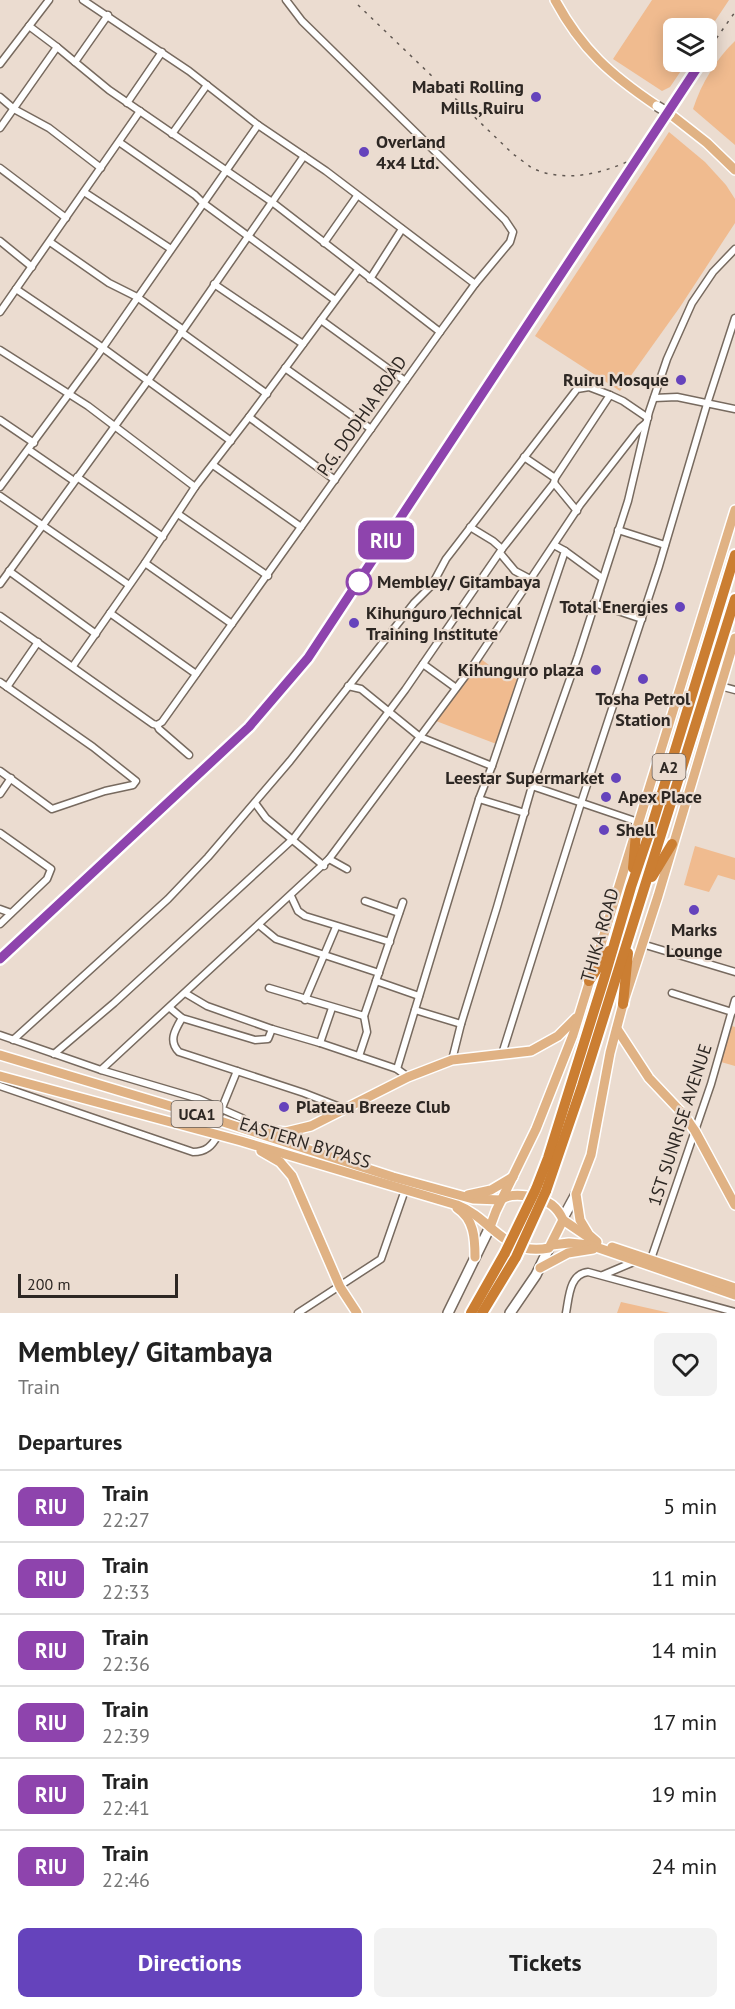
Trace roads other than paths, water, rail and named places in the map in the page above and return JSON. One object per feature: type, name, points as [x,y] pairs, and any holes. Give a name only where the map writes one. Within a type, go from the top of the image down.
[{"type":"highway","name":"THIKA ROAD","points":[[482,1313],[516,1257],[546,1191],[610,981],[613,945],[735,555]]},
{"type":"highway","name":"THIKA ROAD","points":[[471,1313],[506,1253],[548,1158],[610,981],[630,935],[735,598]]},
{"type":"highway","points":[[631,886],[636,834]]},
{"type":"highway","points":[[644,891],[672,844]]},
{"type":"highway","points":[[623,1004],[630,935]]},
{"type":"highway","points":[[589,981],[613,945]]},
{"type":"main road","points":[[555,0],[588,50],[624,83],[670,114],[707,143],[735,170]]},
{"type":"main road","name":"THIKA ROAD","points":[[502,1200],[548,1100],[579,1014],[735,510]]},
{"type":"main road","points":[[510,1313],[540,1268],[576,1194],[591,1155],[623,1004],[658,896],[735,638]]},
{"type":"main road","points":[[690,742],[711,717]]},
{"type":"main road","points":[[234,1126],[286,1132],[298,1130],[408,1077],[452,1060],[531,1051],[545,1045],[564,1031],[579,1014]]},
{"type":"main road","points":[[617,1029],[649,1078],[684,1114],[733,1196],[735,1205]]},
{"type":"main road","name":"EASTERN BYPASS","points":[[0,1055],[459,1196]]},
{"type":"main road","name":"EASTERN BYPASS","points":[[0,1076],[241,1141],[449,1203],[465,1209],[490,1227]]},
{"type":"main road","points":[[241,1141],[280,1161],[292,1176],[340,1287],[357,1313]]},
{"type":"main road","points":[[459,1196],[483,1193],[513,1177]]},
{"type":"main road","points":[[576,1194],[580,1220],[599,1246]]},
{"type":"main road","points":[[448,1313],[502,1200],[516,1195],[550,1203],[563,1219],[599,1246],[735,1295]]},
{"type":"main road","name":"UCA1","points":[[459,1196],[479,1200],[502,1200]]},
{"type":"main road","points":[[449,1203],[462,1211],[471,1224],[475,1236],[475,1257]]},
{"type":"main road","points":[[490,1227],[507,1242],[529,1250],[577,1243],[599,1246],[651,1259],[735,1288]]},
{"type":"main road","points":[[540,1268],[568,1253],[599,1246]]},
{"type":"street","points":[[0,64],[49,0]]},
{"type":"street","points":[[83,0],[162,52],[475,284]]},
{"type":"street","name":"P.G. DODHIA ROAD","points":[[157,725],[162,722],[268,576],[475,284],[513,237],[511,227],[302,21],[286,0]]},
{"type":"street","points":[[75,62],[108,15]]},
{"type":"street","points":[[29,26],[87,74],[127,103],[272,202],[440,332]]},
{"type":"street","points":[[0,128],[57,47]]},
{"type":"street","points":[[127,103],[162,52]]},
{"type":"street","points":[[172,134],[207,85]]},
{"type":"street","points":[[0,98],[14,109],[49,129],[101,168]]},
{"type":"street","points":[[0,312],[140,111]]},
{"type":"street","points":[[0,487],[102,348],[258,125]]},
{"type":"street","points":[[119,142],[195,195],[202,203],[335,300]]},
{"type":"street","points":[[0,584],[4,574],[147,382],[304,156]]},
{"type":"street","points":[[0,168],[66,218]]},
{"type":"street","points":[[84,192],[171,249]]},
{"type":"street","points":[[324,243],[357,196]]},
{"type":"street","points":[[370,279],[402,229]]},
{"type":"street","points":[[0,242],[32,267]]},
{"type":"street","points":[[50,242],[109,283],[137,297],[267,394]]},
{"type":"street","points":[[452,1060],[460,1024],[532,786],[618,530],[644,441],[647,421],[667,359],[689,309],[713,272],[735,249]]},
{"type":"street","points":[[73,666],[195,487],[358,270]]},
{"type":"street","points":[[214,284],[303,345]]},
{"type":"street","points":[[16,289],[231,441]]},
{"type":"street","points":[[502,1054],[642,619],[706,404],[735,318]]},
{"type":"street","points":[[321,320],[405,381]]},
{"type":"street","points":[[0,350],[88,406],[195,487]]},
{"type":"street","points":[[285,368],[371,429]]},
{"type":"street","points":[[13,1040],[168,899],[255,803],[414,603],[432,585],[446,559],[577,389],[589,387],[610,395],[623,401],[647,421]]},
{"type":"street","points":[[54,1054],[114,1003],[293,840],[389,712],[501,551],[555,480],[610,395]]},
{"type":"street","points":[[654,398],[677,397],[735,409]]},
{"type":"street","points":[[249,417],[335,480]]},
{"type":"street","points":[[0,420],[33,443]]},
{"type":"street","points":[[101,1070],[324,866],[492,638],[577,511],[647,421]]},
{"type":"street","points":[[632,438],[644,441]]},
{"type":"street","points":[[29,450],[162,537]]},
{"type":"street","points":[[524,457],[555,480],[577,511]]},
{"type":"street","points":[[213,465],[302,527]]},
{"type":"street","points":[[0,496],[129,585]]},
{"type":"street","points":[[178,514],[268,576]]},
{"type":"street","points":[[470,527],[493,541],[515,571],[530,579]]},
{"type":"street","points":[[618,530],[665,545]]},
{"type":"street","points":[[554,545],[602,578]]},
{"type":"street","points":[[397,1069],[479,799],[565,551]]},
{"type":"street","points":[[145,563],[232,624]]},
{"type":"street","points":[[4,574],[96,634]]},
{"type":"street","points":[[594,603],[642,619]]},
{"type":"street","points":[[110,613],[196,674]]},
{"type":"street","points":[[0,616],[157,725],[189,755]]},
{"type":"street","points":[[7,687],[38,642]]},
{"type":"street","points":[[423,664],[456,688]]},
{"type":"street","points":[[0,682],[93,747],[136,781],[133,785],[105,791],[54,809],[48,807],[0,771]]},
{"type":"street","points":[[348,686],[361,689],[420,737],[492,766]]},
{"type":"street","points":[[720,686],[735,690]]},
{"type":"street","points":[[0,794],[11,778]]},
{"type":"street","points":[[532,786],[638,822]]},
{"type":"street","points":[[479,799],[525,813]]},
{"type":"street","points":[[255,803],[262,814],[324,866]]},
{"type":"street","points":[[0,833],[51,869],[46,879],[0,924]]},
{"type":"street","points":[[329,860],[347,870]]},
{"type":"street","points":[[291,896],[298,911],[305,916],[390,942]]},
{"type":"street","points":[[365,901],[399,913]]},
{"type":"street","points":[[359,1056],[367,1032],[364,1016],[404,902]]},
{"type":"street","points":[[0,909],[11,913]]},
{"type":"street","points":[[259,925],[276,939],[379,973]]},
{"type":"street","points":[[305,1000],[336,927]]},
{"type":"street","points":[[642,944],[735,972]]},
{"type":"street","points":[[376,981],[419,996]]},
{"type":"street","points":[[269,988],[364,1016]]},
{"type":"street","points":[[185,993],[207,1006],[397,1069],[408,1077]]},
{"type":"street","points":[[672,993],[732,1012]]},
{"type":"street","name":"1ST SUNRISE AVENUE","points":[[651,1259],[711,1084],[735,1000]]},
{"type":"street","points":[[170,1008],[182,1018],[255,1040],[268,1039],[272,1029]]},
{"type":"street","points":[[320,1043],[332,1008]]},
{"type":"street","points":[[415,1010],[460,1024]]},
{"type":"street","points":[[182,1018],[172,1040],[180,1053],[304,1093],[345,1109]]},
{"type":"street","points":[[0,1035],[101,1070],[199,1100],[242,1118],[245,1121],[245,1127]]},
{"type":"street","points":[[217,1120],[237,1071]]},
{"type":"street","points":[[0,1086],[193,1152],[203,1152],[208,1149],[218,1135]]},
{"type":"street","points":[[298,1313],[381,1259],[405,1190]]},
{"type":"street","points":[[602,1275],[636,1261]]},
{"type":"street","points":[[566,1313],[575,1277],[584,1272],[735,1312]]},
{"type":"railway","points":[[358,5],[513,154],[532,168],[545,173],[572,176],[599,172],[637,157]]},
{"type":"railway","points":[[717,37],[735,12]]},
{"type":"railway","points":[[0,959],[249,727],[308,658],[694,72]]},
{"type":"train","name":"RIU","points":[[0,959],[249,727],[308,658],[694,72]]},
{"type":"place","name":"Mabati Rolling Mills,Ruiru","points":[[536,97]]},
{"type":"place","name":"Overland 4x4 Ltd.","points":[[364,152]]},
{"type":"place","name":"Ruiru Mosque","points":[[681,380]]},
{"type":"place","name":"Membley/ Gitambaya","points":[[359,582]]},
{"type":"place","name":"Total Energies","points":[[680,607]]},
{"type":"place","name":"Kihunguro Technical Training Institute","points":[[354,623]]},
{"type":"place","name":"Kihunguro plaza","points":[[596,670]]},
{"type":"place","name":"Tosha Petrol Station","points":[[643,679]]},
{"type":"place","name":"Leestar Supermarket","points":[[616,778]]},
{"type":"place","name":"Apex Place","points":[[606,797]]},
{"type":"place","name":"Shell","points":[[604,830]]},
{"type":"place","name":"Marks Lounge","points":[[694,910]]},
{"type":"place","name":"Plateau Breeze Club","points":[[284,1107]]}]
